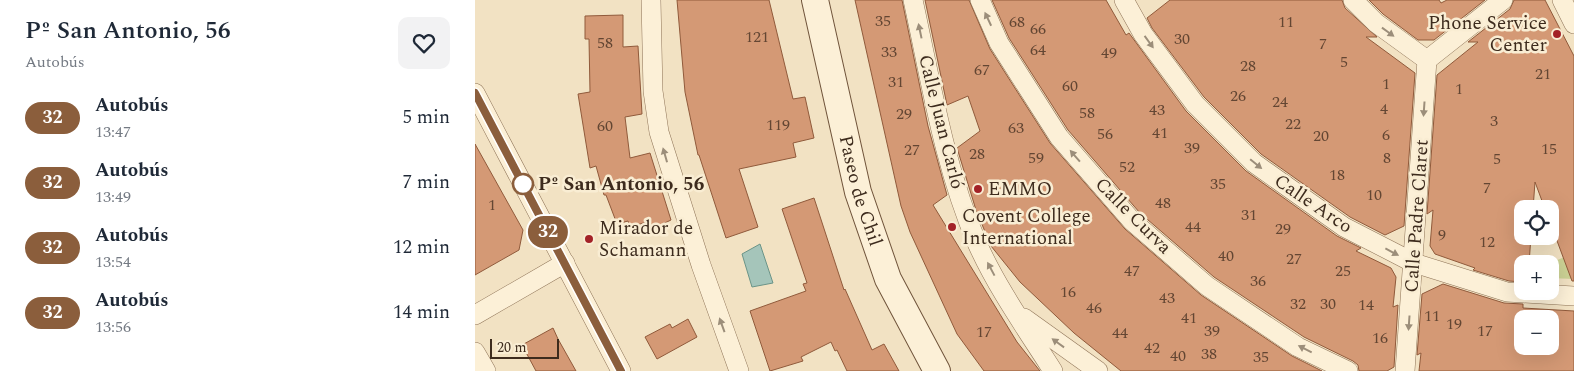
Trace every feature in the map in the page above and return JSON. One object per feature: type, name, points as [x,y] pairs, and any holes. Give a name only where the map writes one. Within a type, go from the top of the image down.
[{"type":"street","points":[[651,0],[653,91],[659,132],[701,265],[739,371]]},
{"type":"street","name":"Paseo de Chil","points":[[815,0],[858,192],[888,279],[937,371]]},
{"type":"street","name":"Calle Juan Carló","points":[[913,0],[945,148],[963,209],[978,245],[1015,312],[1053,371]]},
{"type":"street","name":"Calle Curva","points":[[979,0],[999,43],[1059,137],[1132,221],[1207,286],[1298,347],[1348,371]]},
{"type":"street","name":"Calle Arco","points":[[1124,0],[1143,34],[1195,104],[1254,163],[1344,227],[1413,263],[1507,292],[1574,296]]},
{"type":"street","points":[[1353,0],[1376,23],[1427,60],[1503,0]]},
{"type":"street","points":[[1561,0],[1574,24]]},
{"type":"street","name":"Calle Padre Claret","points":[[1405,371],[1427,60]]},
{"type":"street","points":[[475,93],[621,371]]},
{"type":"street","points":[[475,315],[565,263]]},
{"type":"street","points":[[1015,312],[1098,371]]},
{"type":"street","points":[[475,352],[486,371]]},
{"type":"green space","points":[[1574,253],[1574,279],[1559,278],[1559,259]]},
{"type":"water","points":[[760,244],[773,283],[752,287],[742,254]]},
{"type":"building","points":[[677,0],[769,0],[793,99],[805,97],[814,138],[793,143],[796,157],[739,169],[758,227],[726,238],[698,155],[685,92]]},
{"type":"building","points":[[855,0],[902,0],[928,126],[947,195],[933,205],[1017,342],[1040,371],[984,371],[957,334],[910,232],[901,206]]},
{"type":"building","points":[[925,0],[969,0],[990,49],[1050,143],[1125,229],[1201,295],[1292,356],[1322,371],[1121,371],[1074,333],[1020,282],[991,246],[976,210],[957,148],[980,131],[968,96],[947,105]]},
{"type":"building","points":[[992,0],[1106,0],[1126,35],[1129,33],[1186,111],[1246,171],[1337,236],[1361,248],[1356,251],[1391,268],[1396,277],[1393,307],[1398,305],[1394,367],[1387,371],[1359,371],[1358,365],[1353,361],[1304,337],[1214,277],[1140,213],[1068,130],[1009,38]]},
{"type":"building","points":[[1170,0],[1342,0],[1345,8],[1377,37],[1366,37],[1415,73],[1404,226],[1385,235],[1350,217],[1261,154],[1204,97],[1152,28],[1147,18]]},
{"type":"building","points":[[1369,0],[1439,0],[1441,3],[1447,0],[1485,0],[1434,40],[1418,40],[1383,14]]},
{"type":"building","points":[[1514,0],[1545,0],[1574,56],[1574,281],[1572,281],[1559,245],[1559,200],[1542,200],[1535,182],[1534,200],[1514,200],[1514,245],[1530,245],[1530,255],[1514,255],[1514,281],[1473,270],[1475,268],[1435,254],[1430,246],[1433,210],[1427,214],[1437,75],[1478,42],[1468,42],[1510,9]]},
{"type":"building","points":[[623,15],[623,47],[638,46],[642,114],[625,117],[630,158],[650,153],[671,220],[652,229],[650,221],[630,227],[628,221],[617,224],[606,195],[604,195],[596,166],[590,168],[578,94],[590,92],[589,39],[585,39],[585,16]]},
{"type":"building","points":[[475,144],[523,230],[519,250],[475,275]]},
{"type":"building","points":[[814,198],[844,290],[872,350],[884,344],[899,371],[847,371],[831,342],[801,357],[803,361],[770,371],[750,311],[806,291],[803,284],[807,283],[782,209]]},
{"type":"building","points":[[1443,284],[1504,303],[1523,304],[1523,308],[1557,310],[1514,310],[1514,355],[1559,355],[1559,310],[1574,311],[1574,371],[1419,371],[1421,353],[1417,355],[1422,294]]},
{"type":"building","points":[[688,319],[697,337],[657,359],[645,337],[670,324],[672,328]]},
{"type":"building","points":[[553,328],[576,371],[536,371],[522,345]]},
{"type":"bus line","name":"32","points":[[475,93],[621,371]]},
{"type":"place","name":"Phone Service Center","points":[[1557,34]]},
{"type":"place","name":"Pº San Antonio, 56","points":[[523,184]]},
{"type":"place","name":"EMMO","points":[[978,189]]},
{"type":"place","name":"Covent College International","points":[[952,227]]},
{"type":"place","name":"Mirador de Schamann","points":[[589,239]]}]
